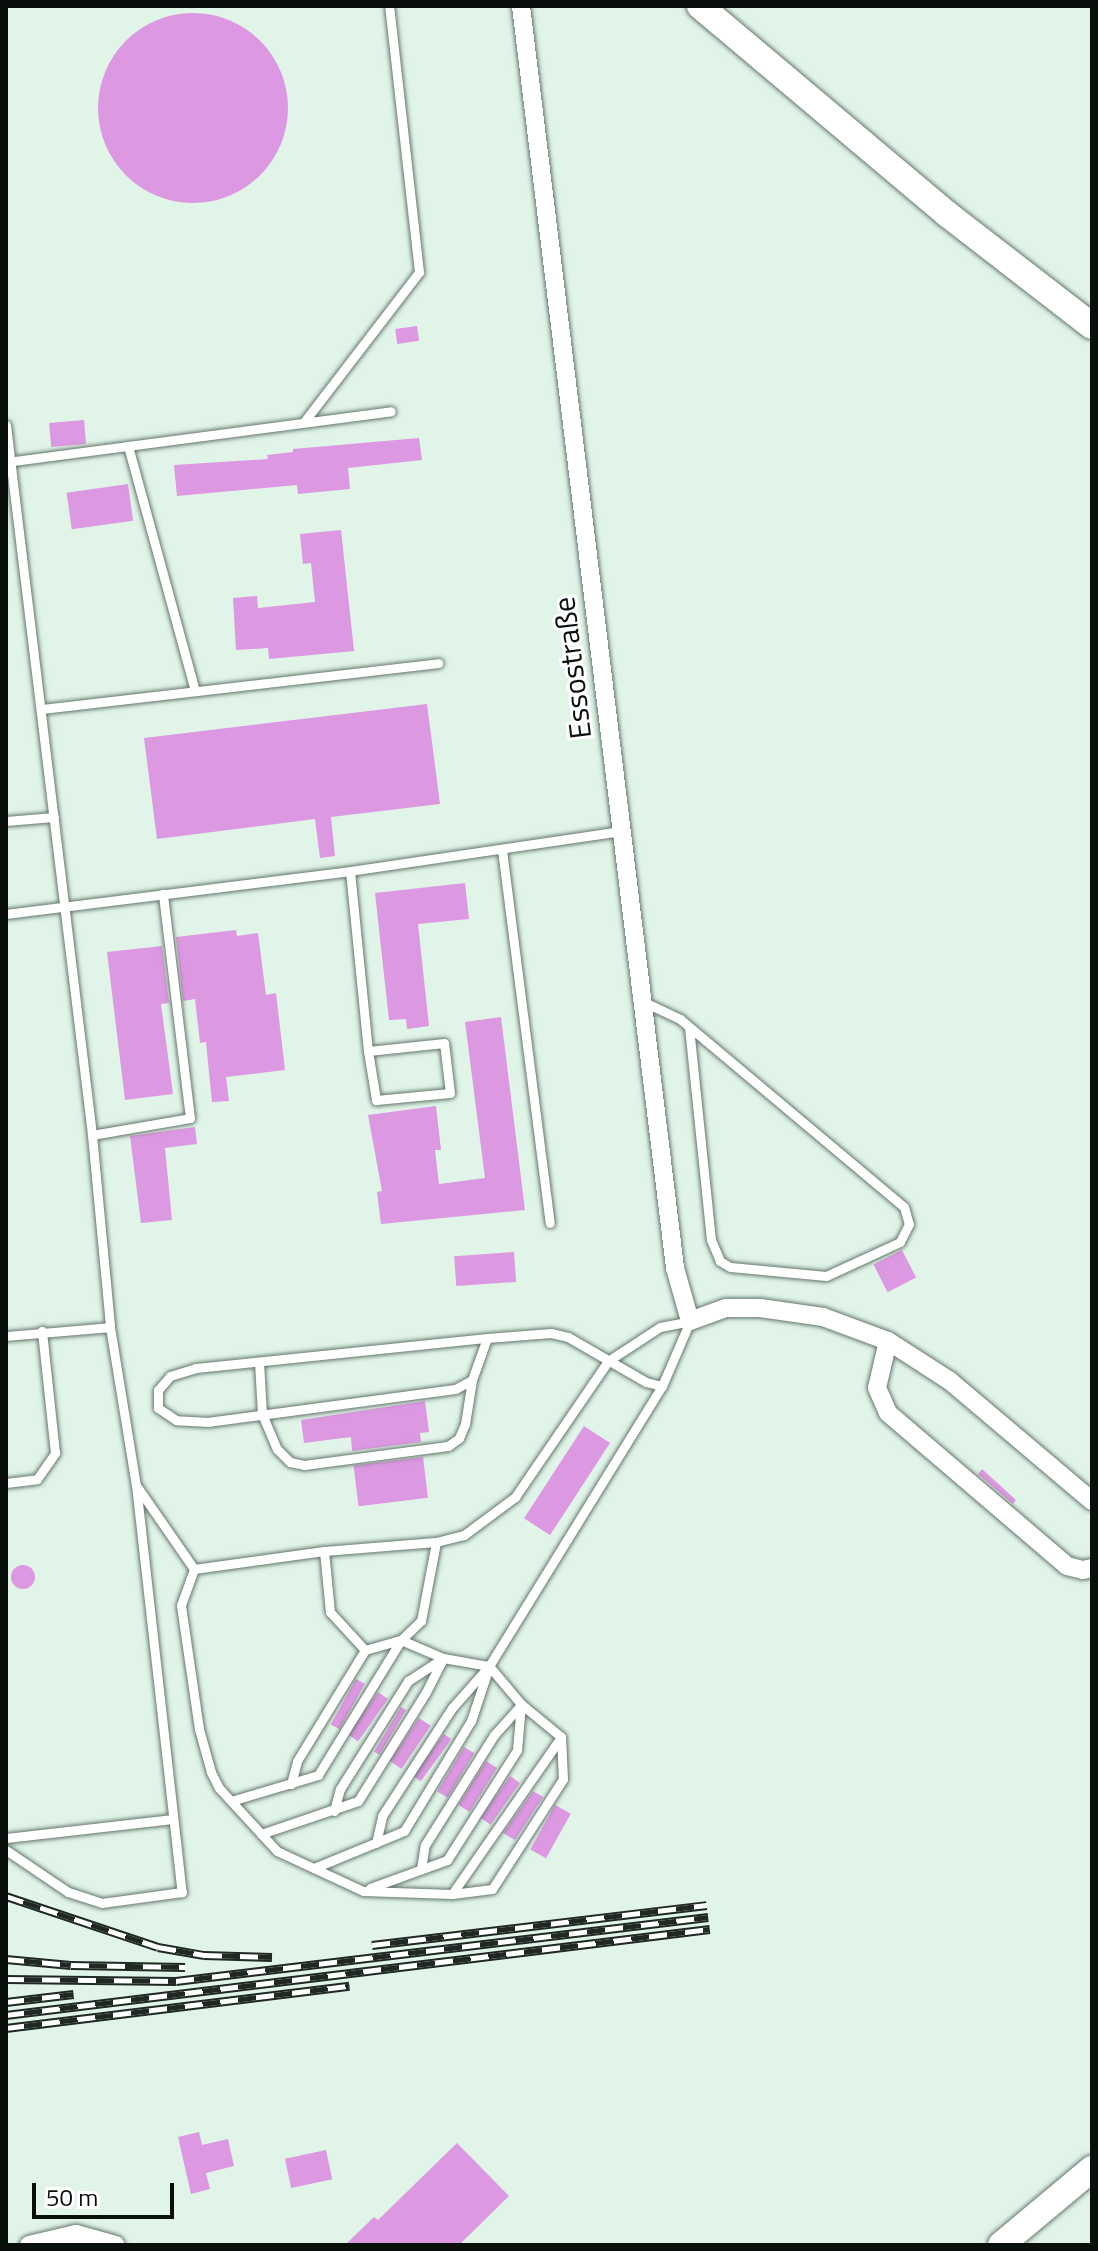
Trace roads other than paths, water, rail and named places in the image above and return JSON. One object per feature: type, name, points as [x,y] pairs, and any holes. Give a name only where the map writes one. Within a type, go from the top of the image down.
[{"type":"street","name":"Essostraße","points":[[521,6],[675,1268],[690,1321]]},
{"type":"street","points":[[700,6],[947,214],[1092,326]]},
{"type":"street","points":[[690,1321],[726,1308],[760,1308],[823,1317],[888,1341],[950,1381],[1092,1501]]},
{"type":"street","points":[[888,1341],[877,1388],[888,1413],[1067,1566],[1083,1570],[1092,1568]]},
{"type":"street","points":[[1001,2245],[1092,2169]]},
{"type":"street","points":[[29,2245],[76,2234],[116,2245]]},
{"type":"lane","points":[[304,422],[419,272],[389,6]]},
{"type":"lane","points":[[8,462],[391,411]]},
{"type":"lane","points":[[6,425],[8,462],[42,709],[92,1135],[110,1327],[136,1485],[182,1892],[102,1903],[68,1892],[6,1850]]},
{"type":"lane","points":[[128,446],[195,691]]},
{"type":"lane","points":[[42,709],[438,663]]},
{"type":"lane","points":[[6,821],[54,817]]},
{"type":"lane","points":[[6,914],[350,871],[620,831]]},
{"type":"lane","points":[[502,850],[550,1223]]},
{"type":"lane","points":[[350,871],[368,1051],[376,1100],[450,1093],[444,1043],[368,1051]]},
{"type":"lane","points":[[92,1135],[190,1118],[163,894]]},
{"type":"lane","points":[[641,1001],[659,1006],[689,1027],[904,1207],[909,1224],[900,1242],[826,1276],[730,1267],[720,1261],[711,1240],[689,1027]]},
{"type":"lane","points":[[194,1569],[324,1551],[436,1542],[464,1535],[515,1497],[608,1361],[660,1327],[690,1321]]},
{"type":"lane","points":[[376,1843],[382,1816],[452,1708],[489,1666],[662,1386],[690,1321]]},
{"type":"lane","points":[[6,1336],[110,1327]]},
{"type":"lane","points":[[6,1483],[37,1479],[55,1453],[42,1331]]},
{"type":"lane","points":[[472,1380],[455,1389],[209,1422],[176,1420],[158,1408],[158,1390],[170,1376],[196,1368],[551,1333],[568,1337],[646,1382],[662,1386]]},
{"type":"lane","points":[[259,1362],[262,1414],[277,1449],[290,1462],[304,1465],[448,1446],[459,1438],[465,1424],[472,1380],[487,1338]]},
{"type":"lane","points":[[136,1485],[194,1569]]},
{"type":"lane","points":[[231,1801],[318,1775],[401,1640],[421,1621],[436,1542]]},
{"type":"lane","points":[[324,1551],[330,1612],[365,1650]]},
{"type":"lane","points":[[194,1569],[181,1605],[199,1729],[211,1772],[231,1801],[277,1851],[363,1891],[452,1894],[492,1889],[563,1779],[561,1737],[521,1704],[489,1666],[443,1658],[401,1640],[365,1650],[297,1761],[291,1784]]},
{"type":"lane","points":[[334,1811],[340,1789],[408,1681],[443,1658]]},
{"type":"lane","points":[[261,1834],[358,1801],[426,1692],[443,1658]]},
{"type":"lane","points":[[314,1868],[404,1831],[471,1721],[489,1666]]},
{"type":"lane","points":[[363,1891],[447,1860],[517,1750],[521,1704]]},
{"type":"lane","points":[[421,1869],[425,1845],[494,1735],[521,1704]]},
{"type":"lane","points":[[452,1894],[561,1737]]},
{"type":"lane","points":[[6,1838],[173,1819]]},
{"type":"railway","points":[[6,1896],[158,1947],[204,1955],[272,1957]]},
{"type":"railway","points":[[372,1945],[707,1905]]},
{"type":"railway","points":[[6,1979],[176,1981],[708,1917]]},
{"type":"railway","points":[[6,2015],[710,1929]]},
{"type":"railway","points":[[6,1959],[71,1965],[185,1967]]},
{"type":"railway","points":[[6,2028],[349,1986]]},
{"type":"railway","points":[[6,2002],[74,1994]]}]
